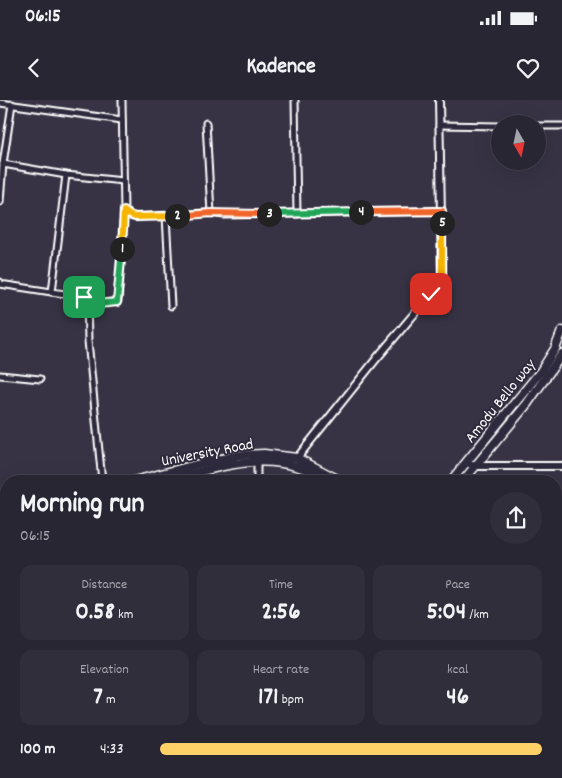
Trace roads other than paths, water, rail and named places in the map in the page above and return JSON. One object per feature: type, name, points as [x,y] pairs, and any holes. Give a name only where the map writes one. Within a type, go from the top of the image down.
[{"type":"main road","name":"Amodu Bello way","points":[[456,475],[541,371],[555,349],[562,331]]},
{"type":"main road","name":"Amodu Bello way","points":[[468,475],[527,404],[562,354]]},
{"type":"main road","name":"University Road","points":[[156,475],[240,455],[264,454],[297,458],[330,475]]},
{"type":"main road","name":"University Road","points":[[185,475],[256,460],[275,461],[302,468],[317,475]]},
{"type":"street","points":[[88,305],[117,302],[118,300],[124,211],[122,100]]},
{"type":"street","points":[[295,100],[297,214]]},
{"type":"street","points":[[297,458],[377,358],[418,311],[442,274],[439,100]]},
{"type":"street","points":[[0,103],[122,120]]},
{"type":"street","points":[[0,202],[3,164],[12,104]]},
{"type":"street","points":[[206,123],[211,213]]},
{"type":"street","points":[[439,125],[491,126]]},
{"type":"street","points":[[546,126],[562,126]]},
{"type":"street","points":[[3,164],[66,175],[123,181]]},
{"type":"street","points":[[52,292],[66,175]]},
{"type":"street","points":[[124,211],[135,217],[211,213],[297,214],[442,211]]},
{"type":"street","points":[[166,216],[171,306]]},
{"type":"street","points":[[0,282],[0,284],[87,299],[88,341],[101,475]]},
{"type":"street","points":[[0,375],[40,379]]},
{"type":"street","points":[[256,460],[257,475]]},
{"type":"street","points":[[466,463],[475,466],[562,466]]}]
